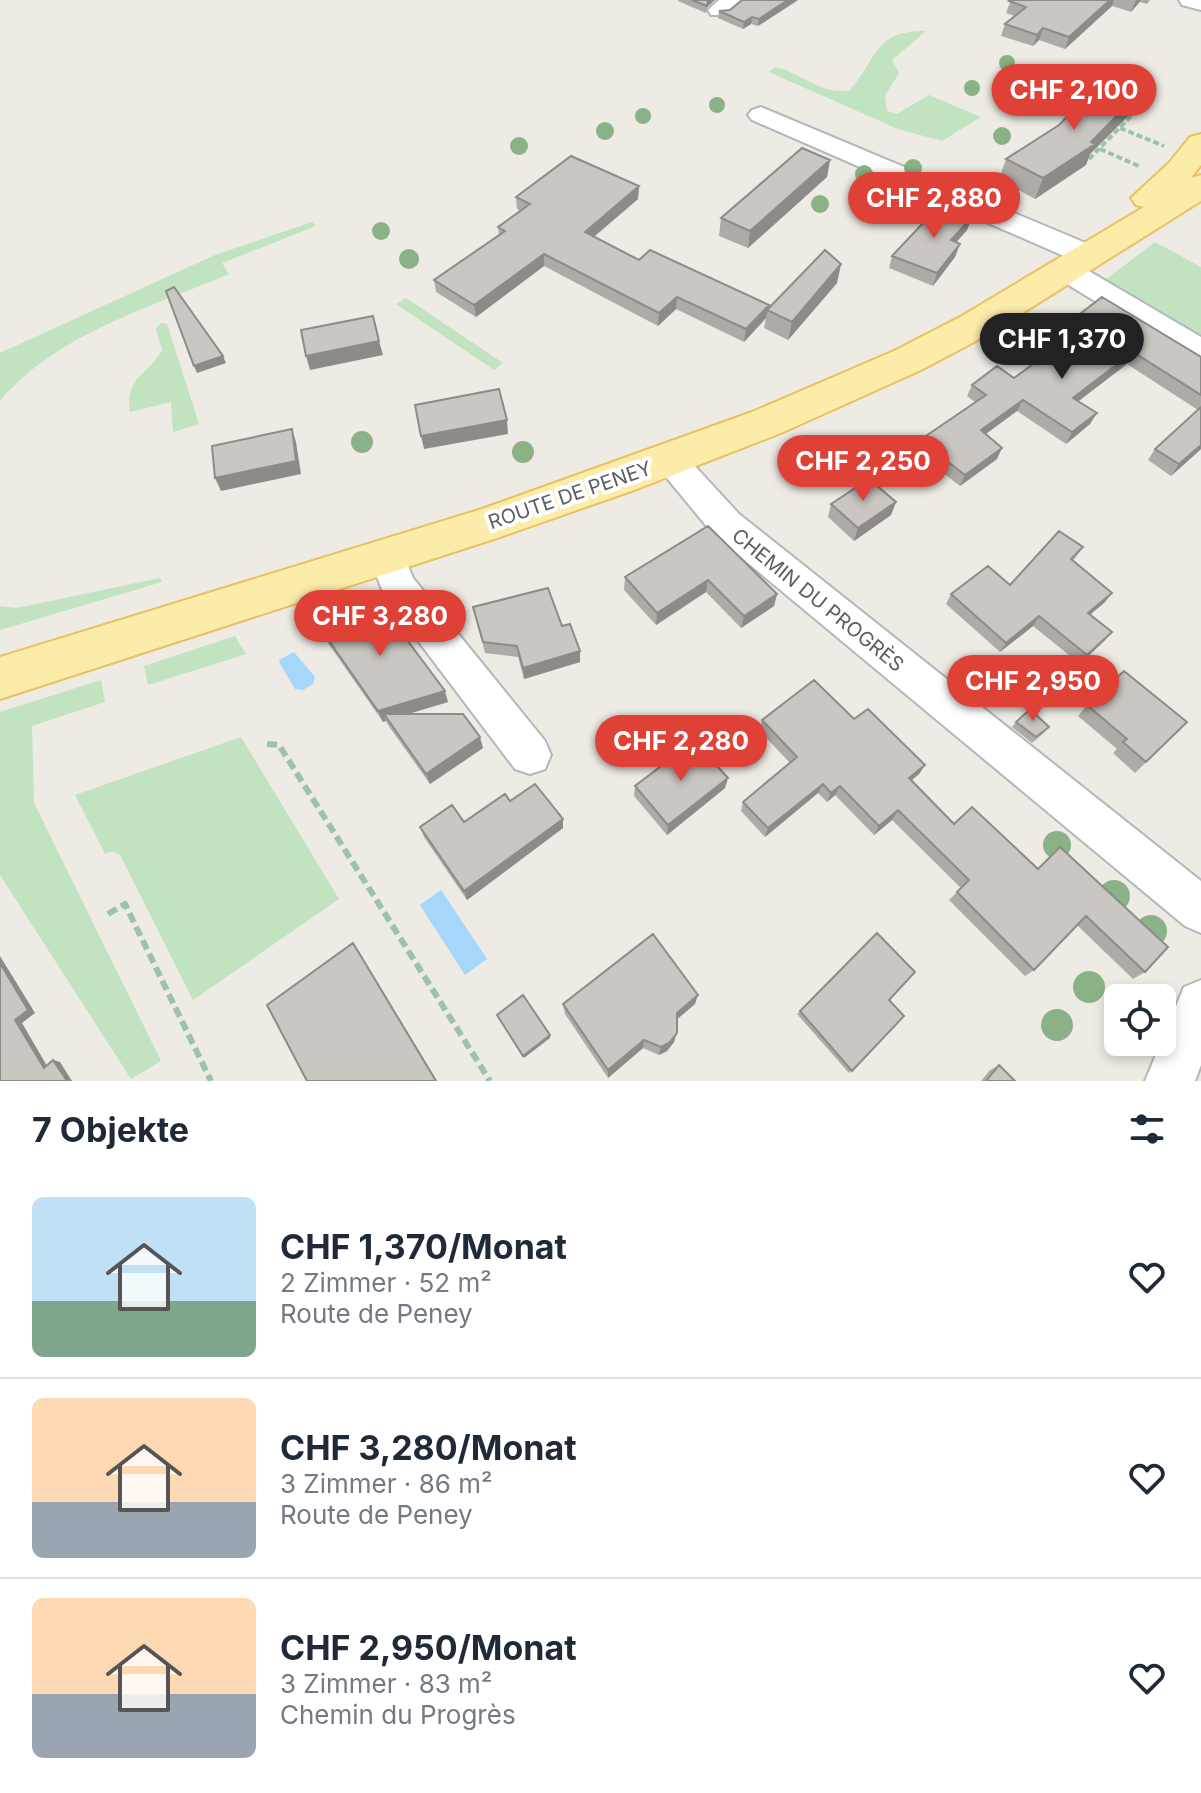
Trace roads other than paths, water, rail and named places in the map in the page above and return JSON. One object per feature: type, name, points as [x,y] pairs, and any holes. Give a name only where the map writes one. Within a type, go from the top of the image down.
[{"type":"main road","name":"ROUTE DE PENEY","points":[[0,678],[387,557],[669,460],[803,408],[985,321],[1089,256],[1180,187],[1201,144]]},
{"type":"street","points":[[1190,0],[1201,3]]},
{"type":"street","points":[[761,115],[1089,256],[1201,351]]},
{"type":"street","name":"CHEMIN DU PROGRÈS","points":[[669,460],[726,524],[1201,910]]},
{"type":"street","points":[[387,557],[398,586],[530,755]]},
{"type":"street","points":[[1170,1081],[1201,1004]]},
{"type":"water","points":[[294,652],[315,677],[313,684],[303,690],[295,689],[279,660]]},
{"type":"water","points":[[441,890],[487,959],[465,975],[420,905]]}]
